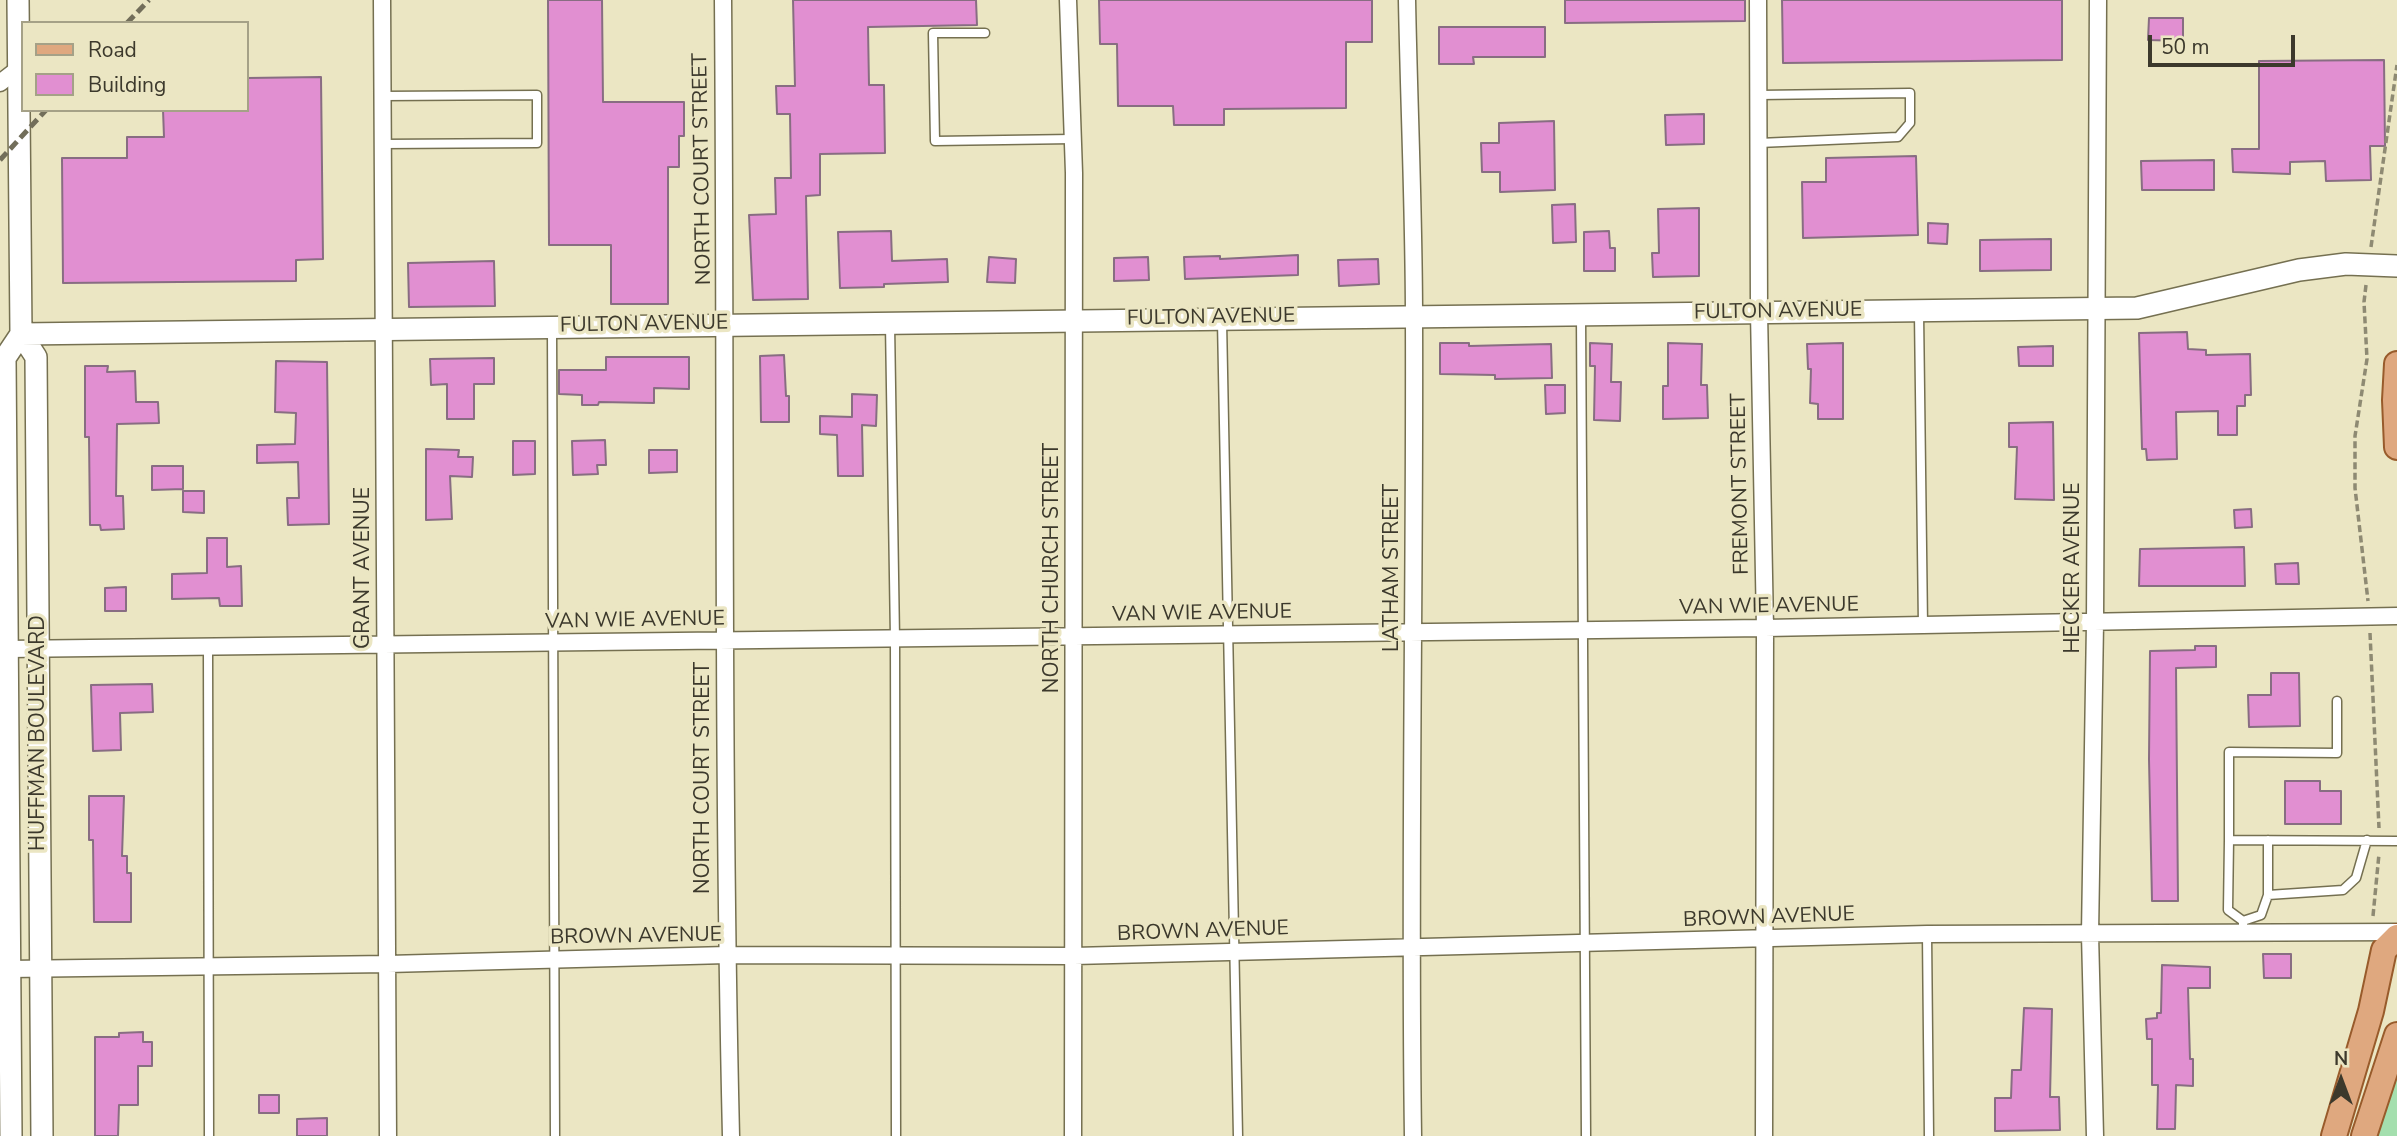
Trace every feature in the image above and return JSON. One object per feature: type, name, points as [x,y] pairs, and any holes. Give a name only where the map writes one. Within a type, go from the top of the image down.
[{"type":"main road","points":[[2397,364],[2397,447]]},
{"type":"main road","points":[[2334,1136],[2371,1011],[2385,950],[2397,935]]},
{"type":"main road","points":[[2364,1136],[2397,1035]]},
{"type":"street","name":"HUFFMAN BOULEVARD","points":[[18,0],[9,69],[21,334],[36,357],[42,1136]]},
{"type":"street","name":"GRANT AVENUE","points":[[382,0],[388,1136]]},
{"type":"street","name":"NORTH COURT STREET","points":[[723,0],[726,324],[724,641],[731,1136]]},
{"type":"street","name":"NORTH CHURCH STREET","points":[[1068,0],[1073,139],[1073,1136]]},
{"type":"street","name":"LATHAM STREET","points":[[1407,0],[1414,316],[1410,946],[1412,1136]]},
{"type":"street","name":"FREMONT STREET","points":[[1758,0],[1759,312],[1765,628],[1764,1136]]},
{"type":"street","name":"HECKER AVENUE","points":[[2095,1136],[2090,934],[2095,623],[2098,0]]},
{"type":"street","points":[[0,83],[9,69]]},
{"type":"street","name":"FULTON AVENUE","points":[[21,334],[2137,308],[2272,275],[2323,266],[2397,266]]},
{"type":"street","name":"HUFFMAN BOULEVARD","points":[[11,1136],[5,969],[5,358],[21,334]]},
{"type":"street","name":"VAN WIE AVENUE","points":[[7,649],[1923,626],[2397,616]]},
{"type":"street","name":"BROWN AVENUE","points":[[5,969],[388,964],[727,955],[1074,957],[1927,934],[2090,934],[2243,927],[2397,935]]},
{"type":"lane","points":[[985,33],[933,33],[935,141],[1073,139]]},
{"type":"lane","points":[[1759,94],[1910,93],[1910,123],[1898,137],[1759,143]]},
{"type":"lane","points":[[382,144],[537,142],[537,95],[383,96]]},
{"type":"lane","points":[[1919,310],[1923,626]]},
{"type":"lane","points":[[1581,314],[1586,1136]]},
{"type":"lane","points":[[1222,318],[1238,1136]]},
{"type":"lane","points":[[890,322],[895,639],[896,1136]]},
{"type":"lane","points":[[552,326],[555,1136]]},
{"type":"lane","points":[[208,648],[209,1136]]},
{"type":"lane","points":[[2268,840],[2268,895],[2261,915],[2243,927],[2228,910],[2229,752],[2337,754],[2337,701]]},
{"type":"lane","points":[[2229,840],[2397,841]]},
{"type":"lane","points":[[2268,895],[2343,890],[2356,878],[2367,840]]},
{"type":"lane","points":[[1927,934],[1929,1136]]},
{"type":"green space","points":[[2397,1060],[2397,1136],[2372,1136]]},
{"type":"building","points":[[548,0],[602,0],[603,102],[684,102],[684,136],[679,136],[679,167],[668,167],[668,304],[611,304],[611,245],[549,245]]},
{"type":"building","points":[[793,0],[976,0],[977,25],[868,27],[869,85],[884,85],[885,153],[820,154],[820,195],[806,196],[808,299],[753,300],[749,215],[776,214],[775,178],[791,178],[790,114],[777,114],[776,86],[795,86]]},
{"type":"building","points":[[1099,0],[1372,0],[1372,42],[1346,42],[1346,108],[1224,109],[1224,125],[1174,125],[1173,106],[1118,106],[1117,44],[1100,44]]},
{"type":"building","points":[[1565,0],[1745,0],[1745,21],[1565,23]]},
{"type":"building","points":[[1782,0],[2062,0],[2062,60],[1783,63]]},
{"type":"building","points":[[2149,18],[2183,18],[2183,41],[2148,40]]},
{"type":"building","points":[[1439,27],[1545,27],[1545,57],[1473,57],[1474,64],[1439,64]]},
{"type":"building","points":[[2384,60],[2385,146],[2370,146],[2371,180],[2326,181],[2325,161],[2290,162],[2290,174],[2233,172],[2232,149],[2259,149],[2259,61]]},
{"type":"building","points":[[321,77],[323,259],[296,260],[296,281],[63,283],[62,158],[127,158],[127,137],[164,137],[163,112],[248,112],[248,78]]},
{"type":"building","points":[[1704,114],[1704,144],[1666,145],[1665,115]]},
{"type":"building","points":[[1554,121],[1555,190],[1500,192],[1500,172],[1482,172],[1481,143],[1499,143],[1499,123]]},
{"type":"building","points":[[1916,156],[1918,235],[1803,238],[1802,182],[1826,182],[1826,158]]},
{"type":"building","points":[[2214,160],[2214,190],[2142,190],[2141,161]]},
{"type":"building","points":[[1575,204],[1576,242],[1553,243],[1552,205]]},
{"type":"building","points":[[1699,208],[1699,276],[1653,277],[1652,253],[1659,253],[1658,209]]},
{"type":"building","points":[[1928,223],[1948,224],[1947,244],[1928,243]]},
{"type":"building","points":[[891,231],[892,261],[947,259],[948,282],[840,288],[838,232]]},
{"type":"building","points":[[1609,231],[1610,248],[1615,248],[1615,271],[1584,271],[1584,232]]},
{"type":"building","points":[[2051,239],[2051,270],[1980,271],[1980,240]]},
{"type":"building","points":[[1298,255],[1298,275],[1185,279],[1184,257],[1220,256],[1220,259]]},
{"type":"building","points":[[989,257],[1016,259],[1015,283],[987,282]]},
{"type":"building","points":[[1148,257],[1149,280],[1114,281],[1114,258]]},
{"type":"building","points":[[1378,259],[1379,284],[1339,286],[1338,260]]},
{"type":"building","points":[[494,261],[495,306],[409,307],[408,263]]},
{"type":"building","points":[[2187,332],[2188,349],[2206,350],[2206,355],[2250,354],[2251,395],[2245,395],[2245,406],[2237,406],[2237,435],[2218,435],[2218,411],[2176,412],[2177,459],[2147,460],[2146,449],[2142,449],[2139,333]]},
{"type":"building","points":[[1440,343],[1469,343],[1469,346],[1551,344],[1552,378],[1495,379],[1495,375],[1440,374]]},
{"type":"building","points":[[1590,343],[1612,344],[1611,382],[1621,382],[1620,421],[1594,420],[1595,366],[1590,366]]},
{"type":"building","points":[[1668,343],[1702,344],[1701,385],[1707,385],[1708,418],[1663,419],[1663,386],[1668,386]]},
{"type":"building","points":[[1843,343],[1843,419],[1818,419],[1818,404],[1810,403],[1811,369],[1808,369],[1807,344]]},
{"type":"building","points":[[2053,346],[2053,366],[2019,366],[2018,347]]},
{"type":"building","points":[[784,355],[789,422],[761,422],[760,356]]},
{"type":"building","points":[[606,357],[689,357],[689,389],[654,388],[654,403],[599,402],[598,405],[582,405],[582,395],[559,394],[559,370],[606,370]]},
{"type":"building","points":[[494,358],[494,384],[474,384],[474,419],[447,419],[447,384],[431,385],[430,359]]},
{"type":"building","points":[[276,361],[327,362],[329,524],[288,525],[287,498],[299,498],[298,462],[257,463],[257,445],[295,444],[296,413],[275,412]]},
{"type":"building","points":[[85,366],[108,366],[107,372],[135,371],[136,402],[158,402],[159,423],[117,424],[116,496],[123,496],[124,529],[101,530],[100,525],[90,525],[89,437],[85,437]]},
{"type":"building","points":[[1545,385],[1565,385],[1565,413],[1546,414]]},
{"type":"building","points":[[852,394],[877,395],[876,426],[862,425],[863,476],[838,476],[837,435],[820,434],[820,416],[852,417]]},
{"type":"building","points":[[2053,422],[2054,500],[2015,499],[2017,447],[2009,447],[2009,423]]},
{"type":"building","points":[[605,440],[606,465],[597,465],[598,474],[573,475],[572,441]]},
{"type":"building","points":[[513,441],[535,441],[535,474],[513,475]]},
{"type":"building","points":[[426,449],[459,450],[458,457],[473,457],[472,477],[450,476],[452,519],[426,520]]},
{"type":"building","points":[[649,450],[677,450],[677,472],[649,473]]},
{"type":"building","points":[[152,466],[183,466],[183,489],[152,490]]},
{"type":"building","points":[[183,491],[204,491],[204,513],[183,512]]},
{"type":"building","points":[[2251,509],[2252,527],[2235,528],[2234,510]]},
{"type":"building","points":[[207,538],[227,538],[227,567],[241,566],[242,606],[220,606],[219,598],[172,599],[172,574],[207,573]]},
{"type":"building","points":[[2244,547],[2245,586],[2139,586],[2140,549]]},
{"type":"building","points":[[2298,563],[2299,584],[2276,584],[2275,564]]},
{"type":"building","points":[[126,587],[126,611],[105,611],[105,588]]},
{"type":"building","points":[[2195,646],[2216,646],[2216,667],[2176,668],[2178,901],[2152,901],[2150,651],[2195,650]]},
{"type":"building","points":[[2271,673],[2299,673],[2300,726],[2249,727],[2248,695],[2271,695]]},
{"type":"building","points":[[152,684],[153,712],[120,713],[121,750],[93,751],[91,685]]},
{"type":"building","points":[[2285,781],[2320,781],[2320,791],[2341,791],[2341,824],[2285,824]]},
{"type":"building","points":[[89,796],[124,796],[122,856],[127,856],[127,873],[131,873],[131,922],[94,922],[93,840],[89,840]]},
{"type":"building","points":[[2263,954],[2291,954],[2291,978],[2264,978]]},
{"type":"building","points":[[2162,965],[2210,967],[2210,988],[2188,988],[2193,1086],[2176,1085],[2175,1129],[2157,1129],[2158,1085],[2152,1085],[2152,1039],[2147,1039],[2146,1019],[2157,1018],[2157,1013],[2161,1013]]},
{"type":"building","points":[[2024,1008],[2052,1009],[2050,1097],[2059,1097],[2060,1130],[1995,1131],[1995,1098],[2011,1098],[2012,1070],[2021,1070]]},
{"type":"building","points":[[143,1032],[143,1042],[152,1042],[152,1066],[138,1066],[138,1105],[119,1105],[118,1136],[95,1136],[95,1037],[119,1037],[119,1033]]},
{"type":"building","points":[[259,1095],[279,1095],[279,1113],[259,1113]]},
{"type":"building","points":[[327,1118],[327,1136],[297,1136],[297,1119]]},
{"type":"railway","points":[[129,21],[149,0]]},
{"type":"railway","points":[[0,160],[44,112]]}]
